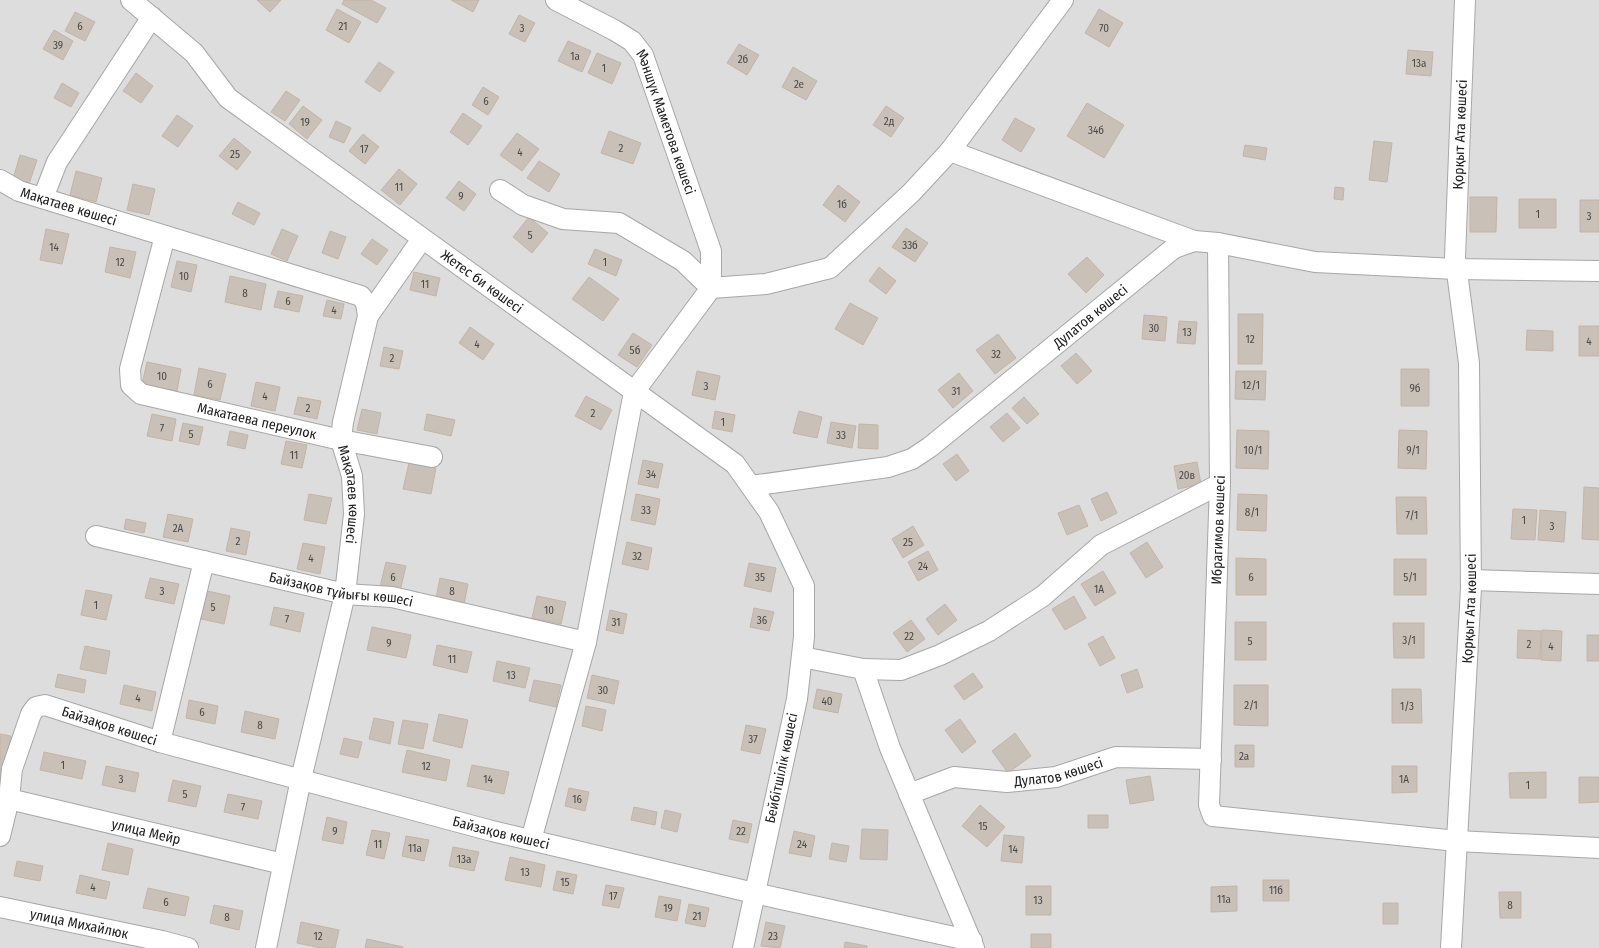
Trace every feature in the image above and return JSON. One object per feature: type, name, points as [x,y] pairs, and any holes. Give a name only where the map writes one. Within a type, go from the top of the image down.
[{"type":"street","name":"Жетес би көшесі","points":[[131,0],[194,53],[228,98],[735,464],[769,512],[804,586]]},
{"type":"street","name":"Мәншүк Маметова көшесі","points":[[556,0],[632,40],[643,56],[710,251],[711,288]]},
{"type":"street","points":[[500,190],[523,204],[563,219],[619,223],[682,261],[711,288],[766,284],[830,268],[911,193],[950,150],[1063,0]]},
{"type":"street","name":"Қорқыт Ата көшесі","points":[[1451,948],[1471,580],[1469,363],[1455,257],[1465,0]]},
{"type":"street","points":[[43,198],[57,162],[152,17]]},
{"type":"street","points":[[950,150],[1194,241]]},
{"type":"street","name":"Мақатаев көшесі","points":[[0,180],[18,191],[361,296],[366,303],[368,316],[343,422],[341,440],[352,476],[354,514],[346,594],[301,779],[266,948]]},
{"type":"street","name":"Макатаева переулок","points":[[165,236],[130,369],[131,385],[141,394],[341,440],[432,457]]},
{"type":"street","points":[[368,316],[422,239]]},
{"type":"street","name":"Дулатов көшесі","points":[[751,486],[888,467],[912,459],[1174,248],[1194,241],[1218,243],[1315,262],[1456,269]]},
{"type":"street","name":"Ибрагимов көшесі","points":[[1218,243],[1220,484],[1209,805],[1213,816],[1457,841]]},
{"type":"street","points":[[1456,269],[1599,271]]},
{"type":"street","points":[[531,840],[586,642],[634,392],[711,288]]},
{"type":"street","points":[[802,657],[863,669],[900,670],[940,655],[989,630],[1043,596],[1101,545],[1220,484]]},
{"type":"street","name":"Байзақов тұйығы көшесі","points":[[96,536],[346,594],[392,597],[586,642]]},
{"type":"street","points":[[160,742],[204,561]]},
{"type":"street","points":[[1471,580],[1599,584]]},
{"type":"street","name":"Бейбітшілік көшесі","points":[[743,948],[797,699],[804,637],[804,586]]},
{"type":"street","points":[[863,669],[890,748],[973,945]]},
{"type":"street","name":"Байзақов көшесі","points":[[9,799],[12,769],[31,714],[36,707],[45,705],[160,742],[531,840],[973,945]]},
{"type":"street","name":"Дулатов көшесі","points":[[909,794],[954,777],[1008,782],[1056,777],[1116,757],[1211,759]]},
{"type":"street","points":[[0,836],[9,799]]},
{"type":"street","name":"улица Мейр","points":[[9,799],[283,864]]},
{"type":"street","points":[[1457,841],[1599,848]]},
{"type":"street","name":"улица Михайлюк","points":[[0,908],[188,948]]},
{"type":"shaded area","points":[[0,0],[1599,0],[1599,948],[0,948]]},
{"type":"building","points":[[257,0],[281,0],[270,12]]},
{"type":"building","points":[[344,0],[371,0],[386,8],[377,23],[342,4]]},
{"type":"building","points":[[451,0],[479,0],[473,12]]},
{"type":"building","points":[[337,9],[361,22],[349,43],[326,30]]},
{"type":"building","points":[[1099,9],[1123,23],[1109,47],[1085,33]]},
{"type":"building","points":[[75,12],[95,22],[85,41],[65,31]]},
{"type":"building","points":[[519,15],[535,23],[525,42],[509,34]]},
{"type":"building","points":[[54,30],[73,41],[63,60],[43,49]]},
{"type":"building","points":[[568,41],[591,51],[582,72],[558,61]]},
{"type":"building","points":[[739,44],[759,55],[747,75],[727,63]]},
{"type":"building","points":[[1408,50],[1433,52],[1431,76],[1406,74]]},
{"type":"building","points":[[597,53],[621,63],[612,84],[588,73]]},
{"type":"building","points":[[379,62],[394,72],[380,92],[365,82]]},
{"type":"building","points":[[793,67],[817,81],[806,100],[782,87]]},
{"type":"building","points":[[136,73],[153,86],[141,103],[123,91]]},
{"type":"building","points":[[62,83],[79,93],[71,107],[54,98]]},
{"type":"building","points":[[483,87],[499,97],[488,115],[472,105]]},
{"type":"building","points":[[286,91],[300,100],[285,121],[271,112]]},
{"type":"building","points":[[1087,103],[1124,125],[1104,158],[1067,136]]},
{"type":"building","points":[[303,106],[322,120],[307,139],[289,124]]},
{"type":"building","points":[[886,106],[904,118],[891,137],[873,125]]},
{"type":"building","points":[[463,113],[482,126],[468,145],[450,132]]},
{"type":"building","points":[[177,115],[193,126],[178,147],[162,136]]},
{"type":"building","points":[[1015,118],[1035,129],[1021,152],[1002,140]]},
{"type":"building","points":[[336,121],[351,128],[344,143],[329,137]]},
{"type":"building","points":[[609,131],[641,143],[633,164],[601,153]]},
{"type":"building","points":[[517,133],[539,149],[522,171],[500,155]]},
{"type":"building","points":[[363,134],[379,147],[365,164],[349,151]]},
{"type":"building","points":[[234,138],[251,152],[237,170],[219,156]]},
{"type":"building","points":[[1374,141],[1392,143],[1387,182],[1369,180]]},
{"type":"building","points":[[1245,145],[1267,148],[1265,160],[1243,156]]},
{"type":"building","points":[[20,155],[37,160],[29,184],[13,179]]},
{"type":"building","points":[[539,161],[560,174],[549,192],[527,178]]},
{"type":"building","points":[[399,169],[417,184],[400,205],[381,190]]},
{"type":"building","points":[[76,171],[102,178],[96,202],[70,195]]},
{"type":"building","points":[[459,181],[476,194],[464,211],[446,198]]},
{"type":"building","points":[[133,184],[155,189],[149,215],[127,210]]},
{"type":"building","points":[[838,185],[860,202],[845,222],[823,205]]},
{"type":"building","points":[[1335,187],[1344,188],[1343,200],[1334,199]]},
{"type":"building","points":[[1470,197],[1497,197],[1496,232],[1470,232]]},
{"type":"building","points":[[1519,199],[1556,199],[1556,228],[1519,228]]},
{"type":"building","points":[[1580,200],[1599,200],[1599,232],[1580,232]]},
{"type":"building","points":[[238,202],[260,213],[254,225],[232,214]]},
{"type":"building","points":[[529,217],[548,233],[532,253],[513,237]]},
{"type":"building","points":[[906,228],[928,243],[915,262],[892,247]]},
{"type":"building","points":[[46,229],[69,234],[62,264],[40,260]]},
{"type":"building","points":[[282,229],[298,236],[287,261],[271,254]]},
{"type":"building","points":[[330,231],[346,237],[338,259],[322,253]]},
{"type":"building","points":[[372,239],[388,250],[377,265],[361,254]]},
{"type":"building","points":[[110,247],[136,252],[130,278],[105,272]]},
{"type":"building","points":[[595,249],[622,260],[616,276],[588,264]]},
{"type":"building","points":[[1087,257],[1104,275],[1086,293],[1068,274]]},
{"type":"building","points":[[177,261],[197,265],[191,292],[171,287]]},
{"type":"building","points":[[879,267],[896,281],[886,294],[869,281]]},
{"type":"building","points":[[414,272],[440,278],[436,296],[410,290]]},
{"type":"building","points":[[230,276],[266,284],[261,310],[225,302]]},
{"type":"building","points":[[589,277],[619,299],[603,321],[572,299]]},
{"type":"building","points":[[278,291],[303,296],[299,312],[274,307]]},
{"type":"building","points":[[327,300],[344,304],[341,319],[323,316]]},
{"type":"building","points":[[850,303],[878,318],[863,345],[835,329]]},
{"type":"building","points":[[1238,314],[1263,314],[1262,364],[1238,364]]},
{"type":"building","points":[[1144,315],[1167,317],[1165,341],[1142,339]]},
{"type":"building","points":[[1179,321],[1197,322],[1195,344],[1177,343]]},
{"type":"building","points":[[1579,326],[1599,326],[1599,356],[1579,356]]},
{"type":"building","points":[[470,327],[494,344],[483,360],[459,343]]},
{"type":"building","points":[[1527,330],[1553,331],[1553,351],[1526,350]]},
{"type":"building","points":[[633,333],[652,345],[637,367],[618,355]]},
{"type":"building","points":[[998,334],[1016,358],[995,374],[976,350]]},
{"type":"building","points":[[384,347],[403,351],[399,369],[380,366]]},
{"type":"building","points":[[1076,353],[1092,371],[1077,384],[1061,366]]},
{"type":"building","points":[[147,362],[181,369],[177,391],[142,384]]},
{"type":"building","points":[[199,368],[226,374],[220,400],[194,395]]},
{"type":"building","points":[[1401,369],[1429,369],[1429,406],[1401,406]]},
{"type":"building","points":[[697,371],[720,376],[715,400],[692,395]]},
{"type":"building","points":[[1236,371],[1266,371],[1265,400],[1235,399]]},
{"type":"building","points":[[959,373],[973,391],[953,408],[938,390]]},
{"type":"building","points":[[256,382],[280,387],[275,411],[251,406]]},
{"type":"building","points":[[586,396],[612,410],[601,430],[575,416]]},
{"type":"building","points":[[298,397],[321,401],[317,419],[294,414]]},
{"type":"building","points":[[1024,397],[1039,414],[1027,424],[1012,408]]},
{"type":"building","points":[[362,409],[381,413],[377,434],[357,430]]},
{"type":"building","points":[[715,411],[735,415],[732,432],[712,428]]},
{"type":"building","points":[[799,411],[822,417],[817,438],[793,433]]},
{"type":"building","points":[[1007,413],[1020,428],[1003,442],[990,427]]},
{"type":"building","points":[[152,414],[176,419],[172,441],[147,436]]},
{"type":"building","points":[[427,414],[455,420],[451,436],[424,430]]},
{"type":"building","points":[[831,422],[856,426],[852,448],[827,443]]},
{"type":"building","points":[[183,423],[203,427],[199,445],[179,441]]},
{"type":"building","points":[[859,424],[878,425],[878,449],[858,448]]},
{"type":"building","points":[[1237,430],[1269,431],[1268,469],[1236,468]]},
{"type":"building","points":[[1399,430],[1427,431],[1426,469],[1398,468]]},
{"type":"building","points":[[230,431],[248,435],[245,449],[227,445]]},
{"type":"building","points":[[286,441],[307,445],[302,468],[281,464]]},
{"type":"building","points":[[957,454],[969,471],[956,481],[943,464]]},
{"type":"building","points":[[643,460],[663,464],[658,488],[638,484]]},
{"type":"building","points":[[1197,462],[1201,484],[1178,489],[1174,466]]},
{"type":"building","points":[[409,463],[436,468],[431,494],[403,489]]},
{"type":"building","points":[[1584,487],[1599,488],[1599,540],[1582,539]]},
{"type":"building","points":[[1107,492],[1117,513],[1101,521],[1091,499]]},
{"type":"building","points":[[309,494],[332,498],[326,524],[304,520]]},
{"type":"building","points":[[636,494],[660,499],[655,525],[631,520]]},
{"type":"building","points":[[1238,494],[1267,495],[1266,531],[1237,530]]},
{"type":"building","points":[[1396,497],[1426,497],[1427,534],[1397,534]]},
{"type":"building","points":[[1079,505],[1088,526],[1067,535],[1058,513]]},
{"type":"building","points":[[1513,509],[1537,510],[1535,540],[1511,539]]},
{"type":"building","points":[[1540,510],[1566,512],[1564,542],[1538,540]]},
{"type":"building","points":[[168,514],[193,519],[188,542],[163,537]]},
{"type":"building","points":[[126,519],[146,523],[144,533],[124,529]]},
{"type":"building","points":[[913,526],[924,545],[903,558],[892,539]]},
{"type":"building","points":[[231,528],[250,532],[246,555],[226,551]]},
{"type":"building","points":[[627,542],[652,548],[648,570],[622,564]]},
{"type":"building","points":[[1147,542],[1163,567],[1146,578],[1130,553]]},
{"type":"building","points":[[303,543],[325,547],[320,574],[297,569]]},
{"type":"building","points":[[928,551],[938,570],[918,581],[908,562]]},
{"type":"building","points":[[1236,558],[1266,559],[1266,595],[1236,595]]},
{"type":"building","points":[[1394,559],[1426,559],[1426,595],[1394,595]]},
{"type":"building","points":[[386,562],[406,566],[400,591],[380,587]]},
{"type":"building","points":[[749,563],[776,568],[771,592],[744,586]]},
{"type":"building","points":[[1103,571],[1116,593],[1095,606],[1081,584]]},
{"type":"building","points":[[150,578],[179,584],[174,604],[145,598]]},
{"type":"building","points":[[440,578],[468,584],[464,604],[436,598]]},
{"type":"building","points":[[86,590],[112,595],[106,620],[81,615]]},
{"type":"building","points":[[203,590],[230,596],[224,624],[197,618]]},
{"type":"building","points":[[537,596],[566,602],[561,624],[532,618]]},
{"type":"building","points":[[1074,596],[1086,618],[1065,630],[1052,609]]},
{"type":"building","points":[[945,604],[957,620],[938,635],[926,619]]},
{"type":"building","points":[[274,607],[304,613],[300,632],[270,625]]},
{"type":"building","points":[[754,608],[774,612],[769,631],[750,627]]},
{"type":"building","points":[[610,610],[627,614],[623,634],[606,630]]},
{"type":"building","points":[[911,620],[925,639],[907,652],[893,633]]},
{"type":"building","points":[[1235,622],[1266,622],[1266,660],[1235,660]]},
{"type":"building","points":[[1393,623],[1424,623],[1424,658],[1394,658]]},
{"type":"building","points":[[372,627],[411,635],[406,658],[367,650]]},
{"type":"building","points":[[1518,630],[1541,631],[1540,659],[1517,658]]},
{"type":"building","points":[[1542,630],[1562,631],[1561,661],[1541,660]]},
{"type":"building","points":[[1587,635],[1599,635],[1599,661],[1587,661]]},
{"type":"building","points":[[1103,636],[1115,658],[1100,666],[1088,644]]},
{"type":"building","points":[[437,645],[472,652],[467,673],[433,665]]},
{"type":"building","points":[[85,646],[110,651],[106,674],[80,669]]},
{"type":"building","points":[[497,661],[530,668],[525,688],[493,681]]},
{"type":"building","points":[[1137,669],[1143,687],[1127,693],[1121,675]]},
{"type":"building","points":[[973,673],[983,687],[964,700],[954,686]]},
{"type":"building","points":[[58,674],[86,680],[84,693],[55,687]]},
{"type":"building","points":[[592,675],[619,681],[614,704],[587,698]]},
{"type":"building","points":[[534,680],[561,685],[556,707],[529,701]]},
{"type":"building","points":[[124,685],[156,692],[152,711],[120,704]]},
{"type":"building","points":[[1234,685],[1268,685],[1268,726],[1234,725]]},
{"type":"building","points":[[817,689],[842,694],[838,713],[813,708]]},
{"type":"building","points":[[1392,689],[1421,689],[1422,723],[1392,723]]},
{"type":"building","points":[[189,700],[218,706],[215,724],[186,718]]},
{"type":"building","points":[[586,706],[606,710],[602,731],[582,726]]},
{"type":"building","points":[[245,711],[279,719],[275,739],[241,732]]},
{"type":"building","points":[[439,714],[468,720],[462,748],[433,741]]},
{"type":"building","points":[[374,718],[394,722],[390,744],[369,739]]},
{"type":"building","points":[[960,719],[976,742],[962,753],[945,730]]},
{"type":"building","points":[[403,720],[428,724],[423,749],[398,744]]},
{"type":"building","points":[[746,725],[766,729],[760,754],[741,750]]},
{"type":"building","points":[[1015,733],[1031,756],[1008,773],[992,751]]},
{"type":"building","points":[[0,734],[11,736],[1,780],[0,780]]},
{"type":"building","points":[[344,738],[362,742],[358,758],[340,754]]},
{"type":"building","points":[[1235,745],[1254,745],[1254,767],[1235,767]]},
{"type":"building","points":[[407,750],[450,760],[446,781],[402,772]]},
{"type":"building","points":[[44,752],[86,761],[82,779],[40,770]]},
{"type":"building","points":[[472,765],[509,772],[504,794],[467,786]]},
{"type":"building","points":[[106,766],[139,773],[135,792],[102,785]]},
{"type":"building","points":[[1392,766],[1417,766],[1417,792],[1392,793]]},
{"type":"building","points":[[1546,772],[1546,798],[1510,798],[1509,773]]},
{"type":"building","points":[[1150,776],[1154,800],[1130,804],[1126,780]]},
{"type":"building","points":[[1579,777],[1599,777],[1599,802],[1579,803]]},
{"type":"building","points":[[173,780],[201,786],[196,807],[168,801]]},
{"type":"building","points":[[569,788],[589,792],[585,811],[565,806]]},
{"type":"building","points":[[228,794],[262,801],[258,819],[224,812]]},
{"type":"building","points":[[980,805],[1005,827],[987,847],[962,826]]},
{"type":"building","points":[[634,807],[657,812],[655,825],[631,820]]},
{"type":"building","points":[[665,810],[681,814],[677,832],[661,828]]},
{"type":"building","points":[[1088,815],[1108,815],[1108,828],[1088,828]]},
{"type":"building","points":[[327,817],[347,822],[343,844],[322,840]]},
{"type":"building","points":[[733,820],[752,824],[748,843],[729,839]]},
{"type":"building","points":[[862,829],[888,830],[887,860],[860,859]]},
{"type":"building","points":[[372,830],[390,833],[384,859],[366,855]]},
{"type":"building","points":[[794,831],[815,836],[811,857],[789,853]]},
{"type":"building","points":[[1004,835],[1024,837],[1022,863],[1001,861]]},
{"type":"building","points":[[406,836],[429,840],[424,861],[402,856]]},
{"type":"building","points":[[108,843],[133,849],[128,875],[102,870]]},
{"type":"building","points":[[832,843],[849,846],[846,862],[829,859]]},
{"type":"building","points":[[453,847],[479,852],[474,871],[449,866]]},
{"type":"building","points":[[510,857],[545,865],[541,887],[505,880]]},
{"type":"building","points":[[17,861],[43,866],[40,881],[14,876]]},
{"type":"building","points":[[557,871],[577,875],[573,894],[553,890]]},
{"type":"building","points":[[80,875],[110,882],[106,899],[76,893]]},
{"type":"building","points":[[1263,880],[1289,880],[1289,901],[1263,901]]},
{"type":"building","points":[[606,885],[624,888],[619,908],[602,905]]},
{"type":"building","points":[[1026,886],[1051,886],[1051,915],[1026,915]]},
{"type":"building","points":[[1237,886],[1237,911],[1211,912],[1211,887]]},
{"type":"building","points":[[148,888],[189,897],[185,916],[143,908]]},
{"type":"building","points":[[1499,892],[1521,892],[1521,918],[1500,918]]},
{"type":"building","points":[[659,896],[681,900],[677,921],[655,917]]},
{"type":"building","points":[[1383,903],[1398,903],[1398,924],[1383,924]]},
{"type":"building","points":[[689,904],[709,908],[705,927],[685,923]]},
{"type":"building","points":[[214,905],[243,911],[239,930],[210,923]]},
{"type":"building","points":[[301,922],[339,930],[335,948],[321,948],[297,943]]},
{"type":"building","points":[[766,922],[785,926],[780,948],[761,946]]},
{"type":"building","points":[[1031,934],[1051,934],[1051,948],[1031,948]]},
{"type":"building","points":[[367,939],[403,947],[403,948],[365,948]]},
{"type":"building","points":[[845,942],[867,946],[867,948],[844,948]]}]
